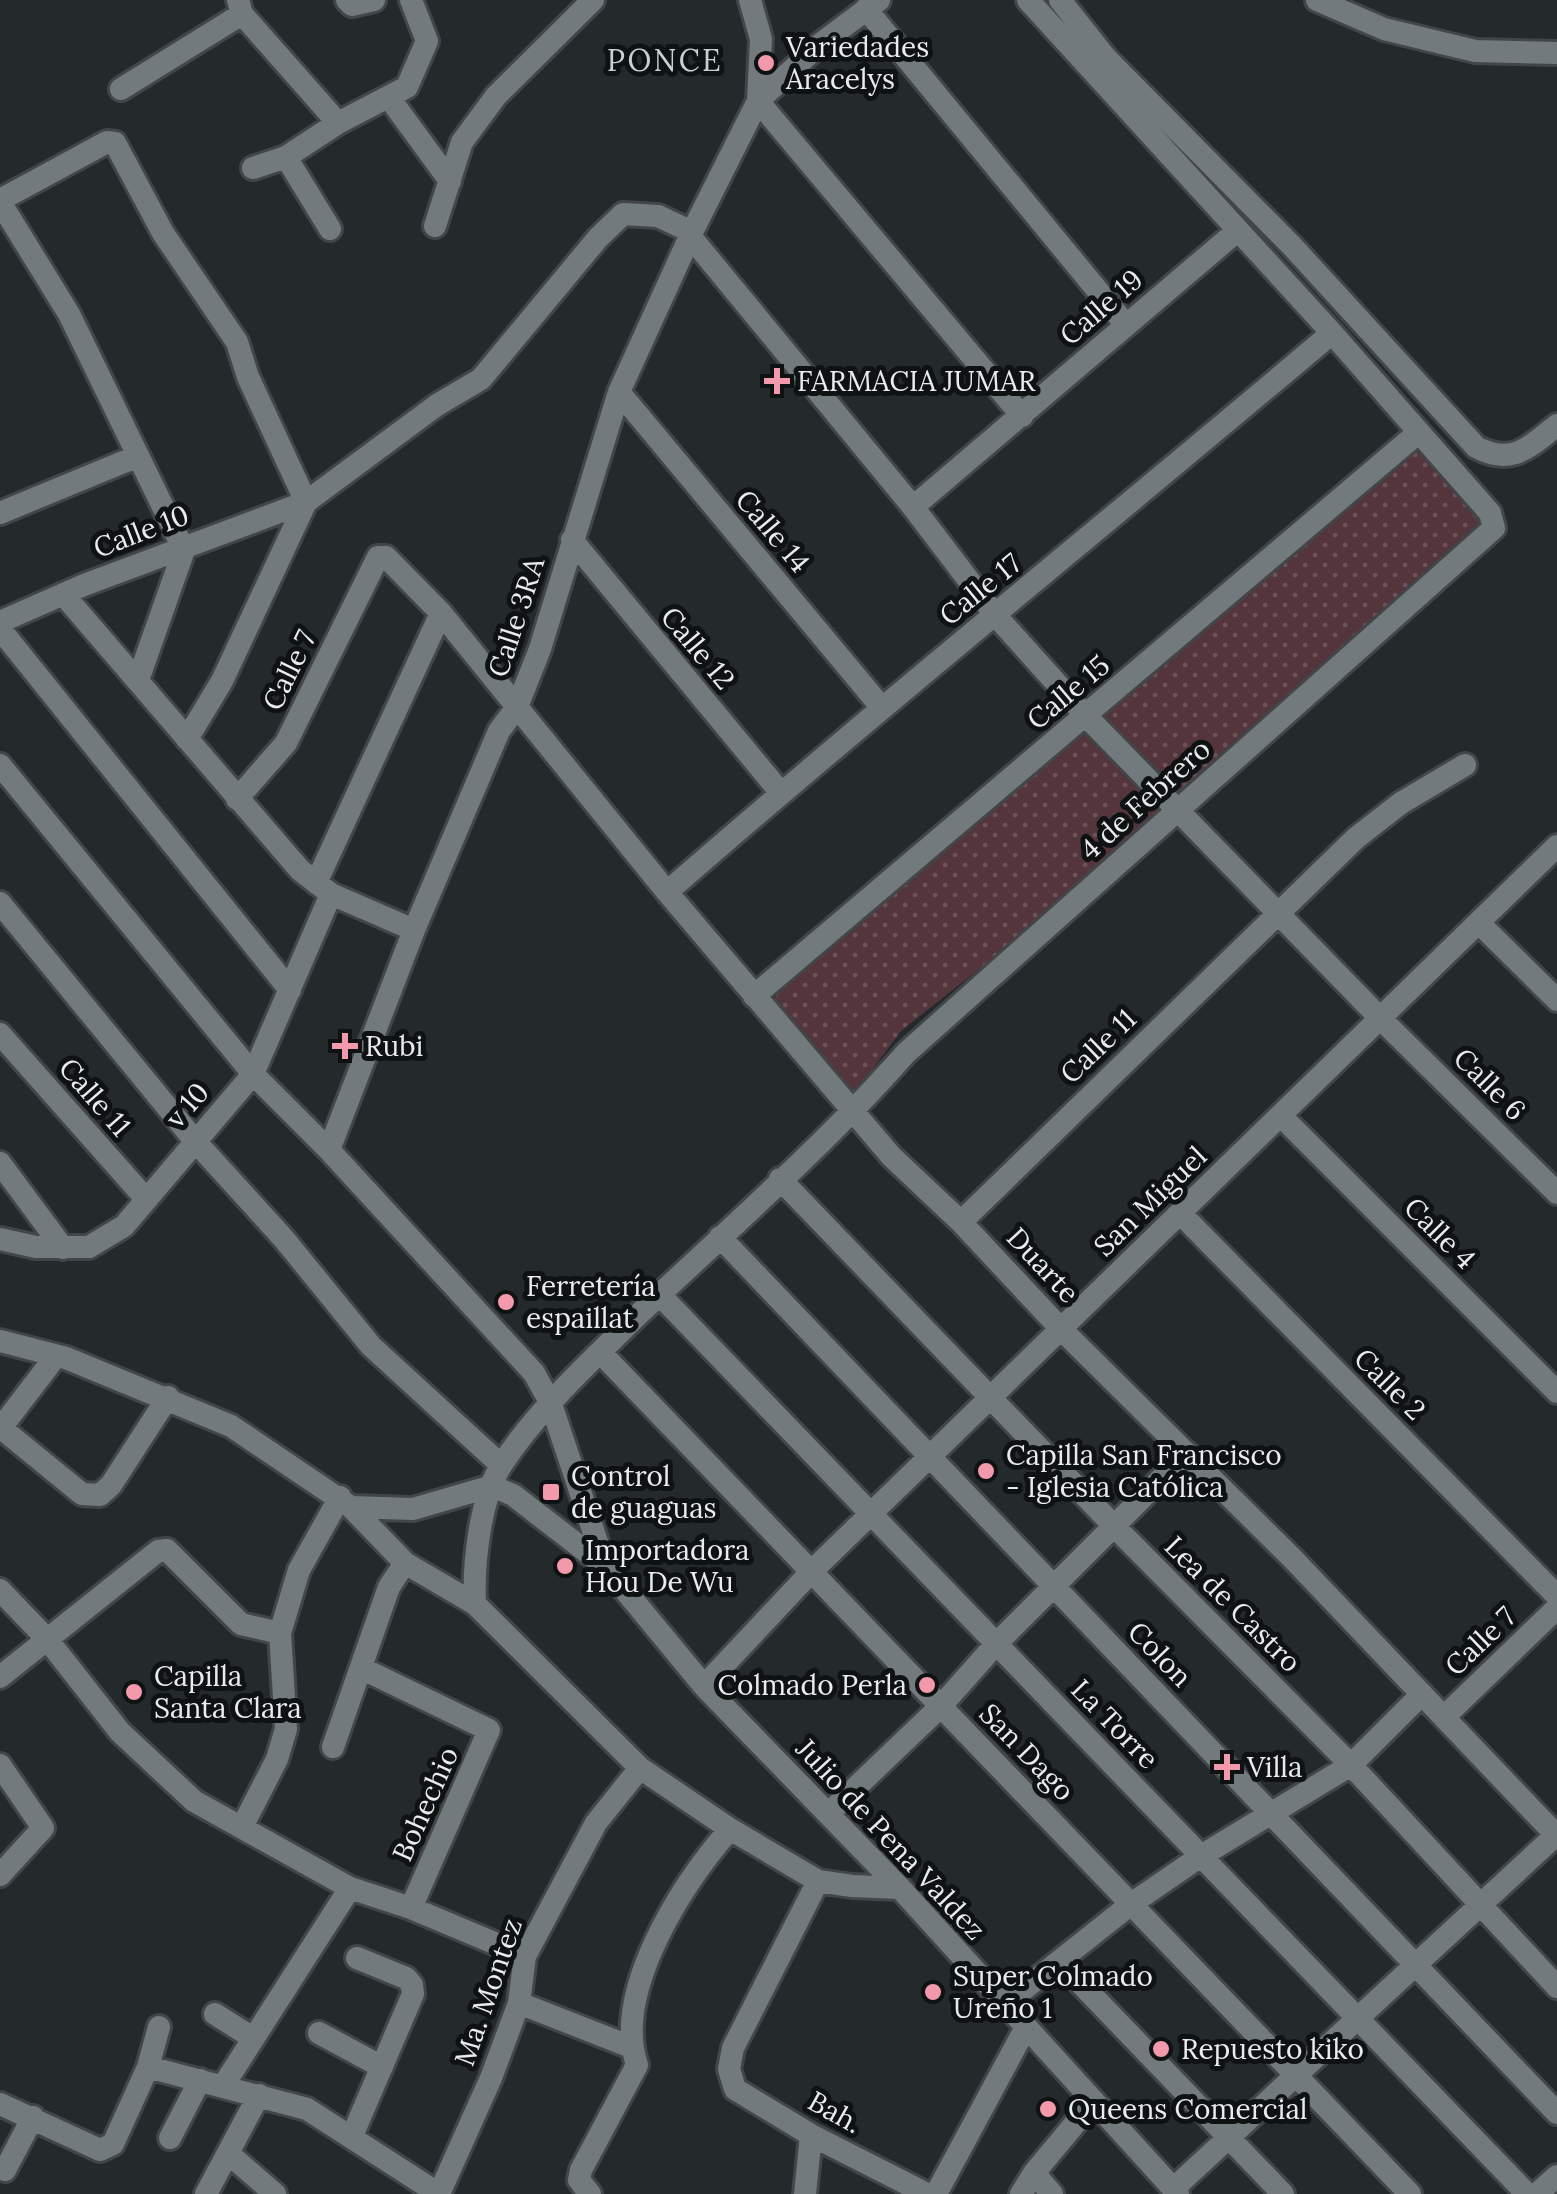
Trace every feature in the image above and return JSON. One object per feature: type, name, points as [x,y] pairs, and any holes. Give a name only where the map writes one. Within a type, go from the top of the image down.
[{"type":"street","points":[[346,0],[352,5],[374,0]]},
{"type":"street","points":[[253,168],[286,157],[338,122],[408,87],[427,41],[411,0]]},
{"type":"street","points":[[750,0],[761,38],[758,101],[1022,416]]},
{"type":"street","points":[[1028,0],[1419,432]]},
{"type":"street","points":[[1060,0],[1106,58],[1292,246],[1476,447],[1496,458],[1512,456],[1557,425]]},
{"type":"street","points":[[1318,0],[1384,28],[1474,52],[1557,53]]},
{"type":"street","points":[[435,226],[462,142],[496,96],[585,4]]},
{"type":"street","points":[[758,101],[818,45],[872,5],[1126,325]]},
{"type":"street","points":[[120,89],[240,7],[338,122]]},
{"type":"street","points":[[390,99],[450,181]]},
{"type":"street","name":"Calle 3RA","points":[[329,1150],[414,930],[498,731],[517,707],[540,649],[619,392],[691,234],[758,101]]},
{"type":"street","points":[[138,680],[184,550],[69,314],[0,201],[107,142],[115,143],[163,233],[238,342],[248,377],[306,502]]},
{"type":"street","points":[[286,157],[330,229]]},
{"type":"street","points":[[187,739],[222,681],[306,502],[437,405],[481,379],[598,238],[623,214],[658,216],[691,234]]},
{"type":"street","name":"Calle 19","points":[[913,507],[1237,230]]},
{"type":"street","name":"Calle 6","points":[[691,234],[913,507],[996,616],[1178,812],[1557,1193]]},
{"type":"street","name":"Calle 17","points":[[667,892],[1332,333]]},
{"type":"street","name":"Calle 14","points":[[619,392],[882,708]]},
{"type":"street","name":"4 de Febrero","points":[[496,1475],[551,1404],[600,1352],[854,1113],[906,1054],[1494,528],[1490,513],[1419,432]]},
{"type":"street","name":"Calle 15","points":[[754,996],[1419,432]]},
{"type":"street","points":[[0,513],[138,456]]},
{"type":"street","name":"Calle 10","points":[[0,625],[63,594],[184,550],[218,532],[306,502]]},
{"type":"street","name":"Calle 12","points":[[572,540],[781,794]]},
{"type":"street","name":"Duarte","points":[[378,556],[386,557],[441,613],[667,892],[891,1156],[961,1222],[1556,1835]]},
{"type":"street","name":"Calle 7","points":[[237,800],[286,743],[378,556]]},
{"type":"street","points":[[63,594],[300,870],[323,888],[414,930]]},
{"type":"street","name":"v 10","points":[[0,1240],[36,1247],[89,1247],[124,1226],[253,1074],[290,990],[323,888],[441,613]]},
{"type":"street","points":[[0,625],[290,990]]},
{"type":"street","name":"Calle 11","points":[[961,1222],[1356,838],[1401,803],[1464,764]]},
{"type":"street","name":"Julio de Pena Valdez","points":[[0,765],[253,1074],[329,1150],[534,1372],[551,1404],[605,1566]]},
{"type":"street","name":"San Miguel","points":[[704,1686],[811,1572],[1557,846]]},
{"type":"street","name":"Julio de Pena Valdez","points":[[0,903],[195,1141],[284,1239],[371,1346],[514,1496],[605,1566],[704,1686],[900,1888],[1175,2191]]},
{"type":"street","points":[[1478,922],[1557,1000]]},
{"type":"street","name":"Calle 11","points":[[0,1034],[146,1199]]},
{"type":"street","name":"Calle 4","points":[[1281,1116],[1557,1392]]},
{"type":"street","points":[[0,1163],[63,1248]]},
{"type":"street","name":"Lea de Castro","points":[[780,1180],[1351,1765],[1557,1987]]},
{"type":"street","name":"Calle 2","points":[[1180,1213],[1557,1596]]},
{"type":"street","name":"Colon","points":[[720,1237],[1557,2113]]},
{"type":"street","name":"La Torre","points":[[660,1295],[1527,2194]]},
{"type":"street","points":[[0,1341],[56,1356],[230,1426],[346,1502],[405,1563],[475,1604],[640,1768],[730,1829],[818,1880],[900,1888]]},
{"type":"street","name":"San Dago","points":[[600,1352],[1410,2194]]},
{"type":"street","points":[[56,1356],[1,1429],[82,1494],[100,1495],[111,1484],[168,1398]]},
{"type":"street","points":[[828,1814],[941,1706],[996,1644],[1187,1453]]},
{"type":"street","points":[[346,1502],[412,1509],[496,1475]]},
{"type":"street","points":[[475,1604],[474,1568],[496,1475]]},
{"type":"street","points":[[242,1827],[277,1759],[286,1729],[280,1633],[299,1570],[346,1502]]},
{"type":"street","points":[[0,1677],[158,1551],[167,1550],[241,1624],[280,1633]]},
{"type":"street","points":[[332,1746],[388,1587],[405,1563]]},
{"type":"street","points":[[2,1596],[47,1639],[120,1732],[194,1800],[350,1888],[411,1908],[525,1956]]},
{"type":"street","name":"Calle 7","points":[[1444,1717],[1557,1608]]},
{"type":"street","name":"Bohechio","points":[[361,1668],[489,1730],[411,1908]]},
{"type":"street","points":[[1004,2006],[1131,1904],[1201,1856],[1351,1765],[1422,1694]]},
{"type":"street","points":[[0,1765],[43,1828],[0,1876]]},
{"type":"street","name":"Ma. Montez","points":[[439,2194],[491,2078],[518,2002],[525,1956],[596,1824],[640,1768]]},
{"type":"street","points":[[590,2194],[579,2180],[581,2170],[637,2065],[631,2047],[638,1984],[668,1914],[705,1857],[730,1829]]},
{"type":"street","points":[[1175,2191],[1356,2017],[1556,1835]]},
{"type":"street","name":"Bah.","points":[[818,1880],[734,2048],[730,2069],[735,2089],[811,2135],[926,2194]]},
{"type":"street","points":[[223,2086],[350,1888]]},
{"type":"street","points":[[352,2136],[413,1994],[412,1984],[406,1978],[357,1958]]},
{"type":"street","points":[[1060,1962],[1283,2194]]},
{"type":"street","points":[[518,2002],[631,2047]]},
{"type":"street","points":[[216,2014],[253,2038]]},
{"type":"street","points":[[0,2104],[100,2150],[107,2149],[113,2144],[148,2068],[159,2027]]},
{"type":"street","points":[[936,2194],[1026,2029]]},
{"type":"street","points":[[319,2032],[382,2067]]},
{"type":"street","points":[[148,2068],[307,2109],[439,2194]]},
{"type":"street","points":[[170,2138],[200,2080]]},
{"type":"street","points":[[206,2194],[259,2095]]},
{"type":"street","points":[[1021,2194],[1093,2102]]},
{"type":"street","points":[[6,2170],[33,2117]]},
{"type":"street","points":[[805,2194],[811,2135]]},
{"type":"street","points":[[229,2154],[275,2194]]},
{"type":"street","points":[[1034,2173],[1052,2194]]},
{"type":"street","points":[[1537,2194],[1557,2176]]},
{"type":"shaded area","points":[[1414,436],[1477,498],[1483,537],[1173,807],[1087,717]]},
{"type":"shaded area","points":[[1079,722],[1171,817],[901,1031],[854,1094],[775,998],[790,967]]},
{"type":"place","name":"Variedades Aracelys","points":[[766,63]]},
{"type":"place","name":"FARMACIA JUMAR","points":[[777,381]]},
{"type":"place","name":"Rubi","points":[[345,1046]]},
{"type":"place","name":"Ferretería espaillat","points":[[506,1302]]},
{"type":"place","name":"Capilla San Francisco - Iglesia Católica","points":[[986,1471]]},
{"type":"place","name":"Control de guaguas","points":[[551,1492]]},
{"type":"place","name":"Importadora Hou De Wu","points":[[565,1566]]},
{"type":"place","name":"Colmado Perla","points":[[927,1685]]},
{"type":"place","name":"Capilla Santa Clara","points":[[134,1692]]},
{"type":"place","name":"Villa","points":[[1227,1767]]},
{"type":"place","name":"Super Colmado Ureño 1","points":[[933,1992]]},
{"type":"place","name":"Repuesto kiko","points":[[1161,2049]]},
{"type":"place","name":"Queens Comercial","points":[[1048,2109]]},
{"type":"district","name":"PONCE","points":[[665,61]]}]
